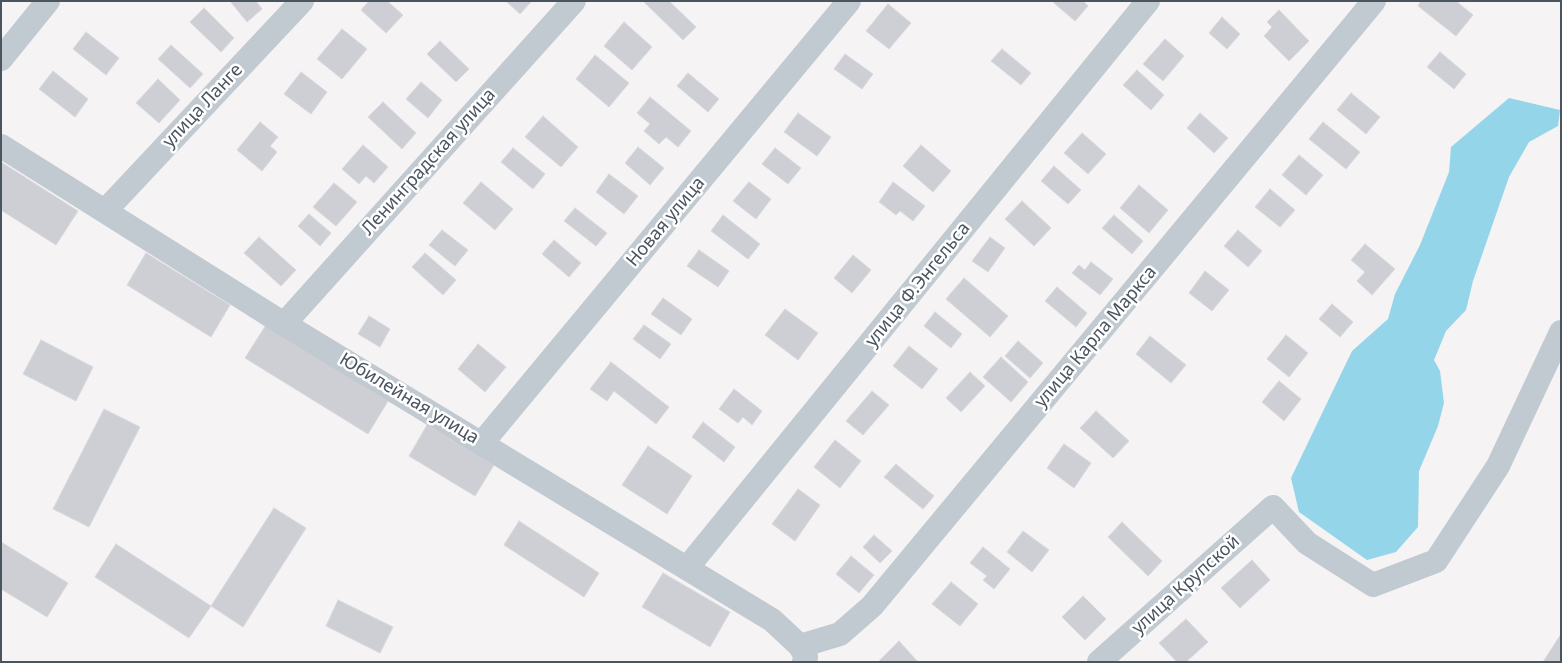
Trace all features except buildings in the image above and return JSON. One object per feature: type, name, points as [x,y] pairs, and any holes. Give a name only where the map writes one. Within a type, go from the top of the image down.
[{"type":"street","points":[[1,59],[48,1]]},
{"type":"street","name":"улица Ланге","points":[[105,211],[302,1]]},
{"type":"street","name":"Ленинградская улица","points":[[284,324],[574,1]]},
{"type":"street","name":"Новая улица","points":[[482,443],[849,1]]},
{"type":"street","name":"улица Ф.Энгельса","points":[[688,568],[1148,1]]},
{"type":"street","name":"улица Карла Маркса","points":[[802,654],[840,634],[872,606],[1374,1]]},
{"type":"street","name":"Юбилейная улица","points":[[1,146],[284,324],[772,620],[802,654]]},
{"type":"street","name":"улица Крупской","points":[[1099,662],[1274,507],[1307,543],[1373,585],[1436,561],[1498,466],[1561,332]]},
{"type":"water","points":[[1509,98],[1560,110],[1558,126],[1529,142],[1509,177],[1473,281],[1466,310],[1446,331],[1434,360],[1440,371],[1444,403],[1438,426],[1419,471],[1418,527],[1396,552],[1367,560],[1299,512],[1291,478],[1352,351],[1388,319],[1395,294],[1420,245],[1449,172],[1451,147]]}]
